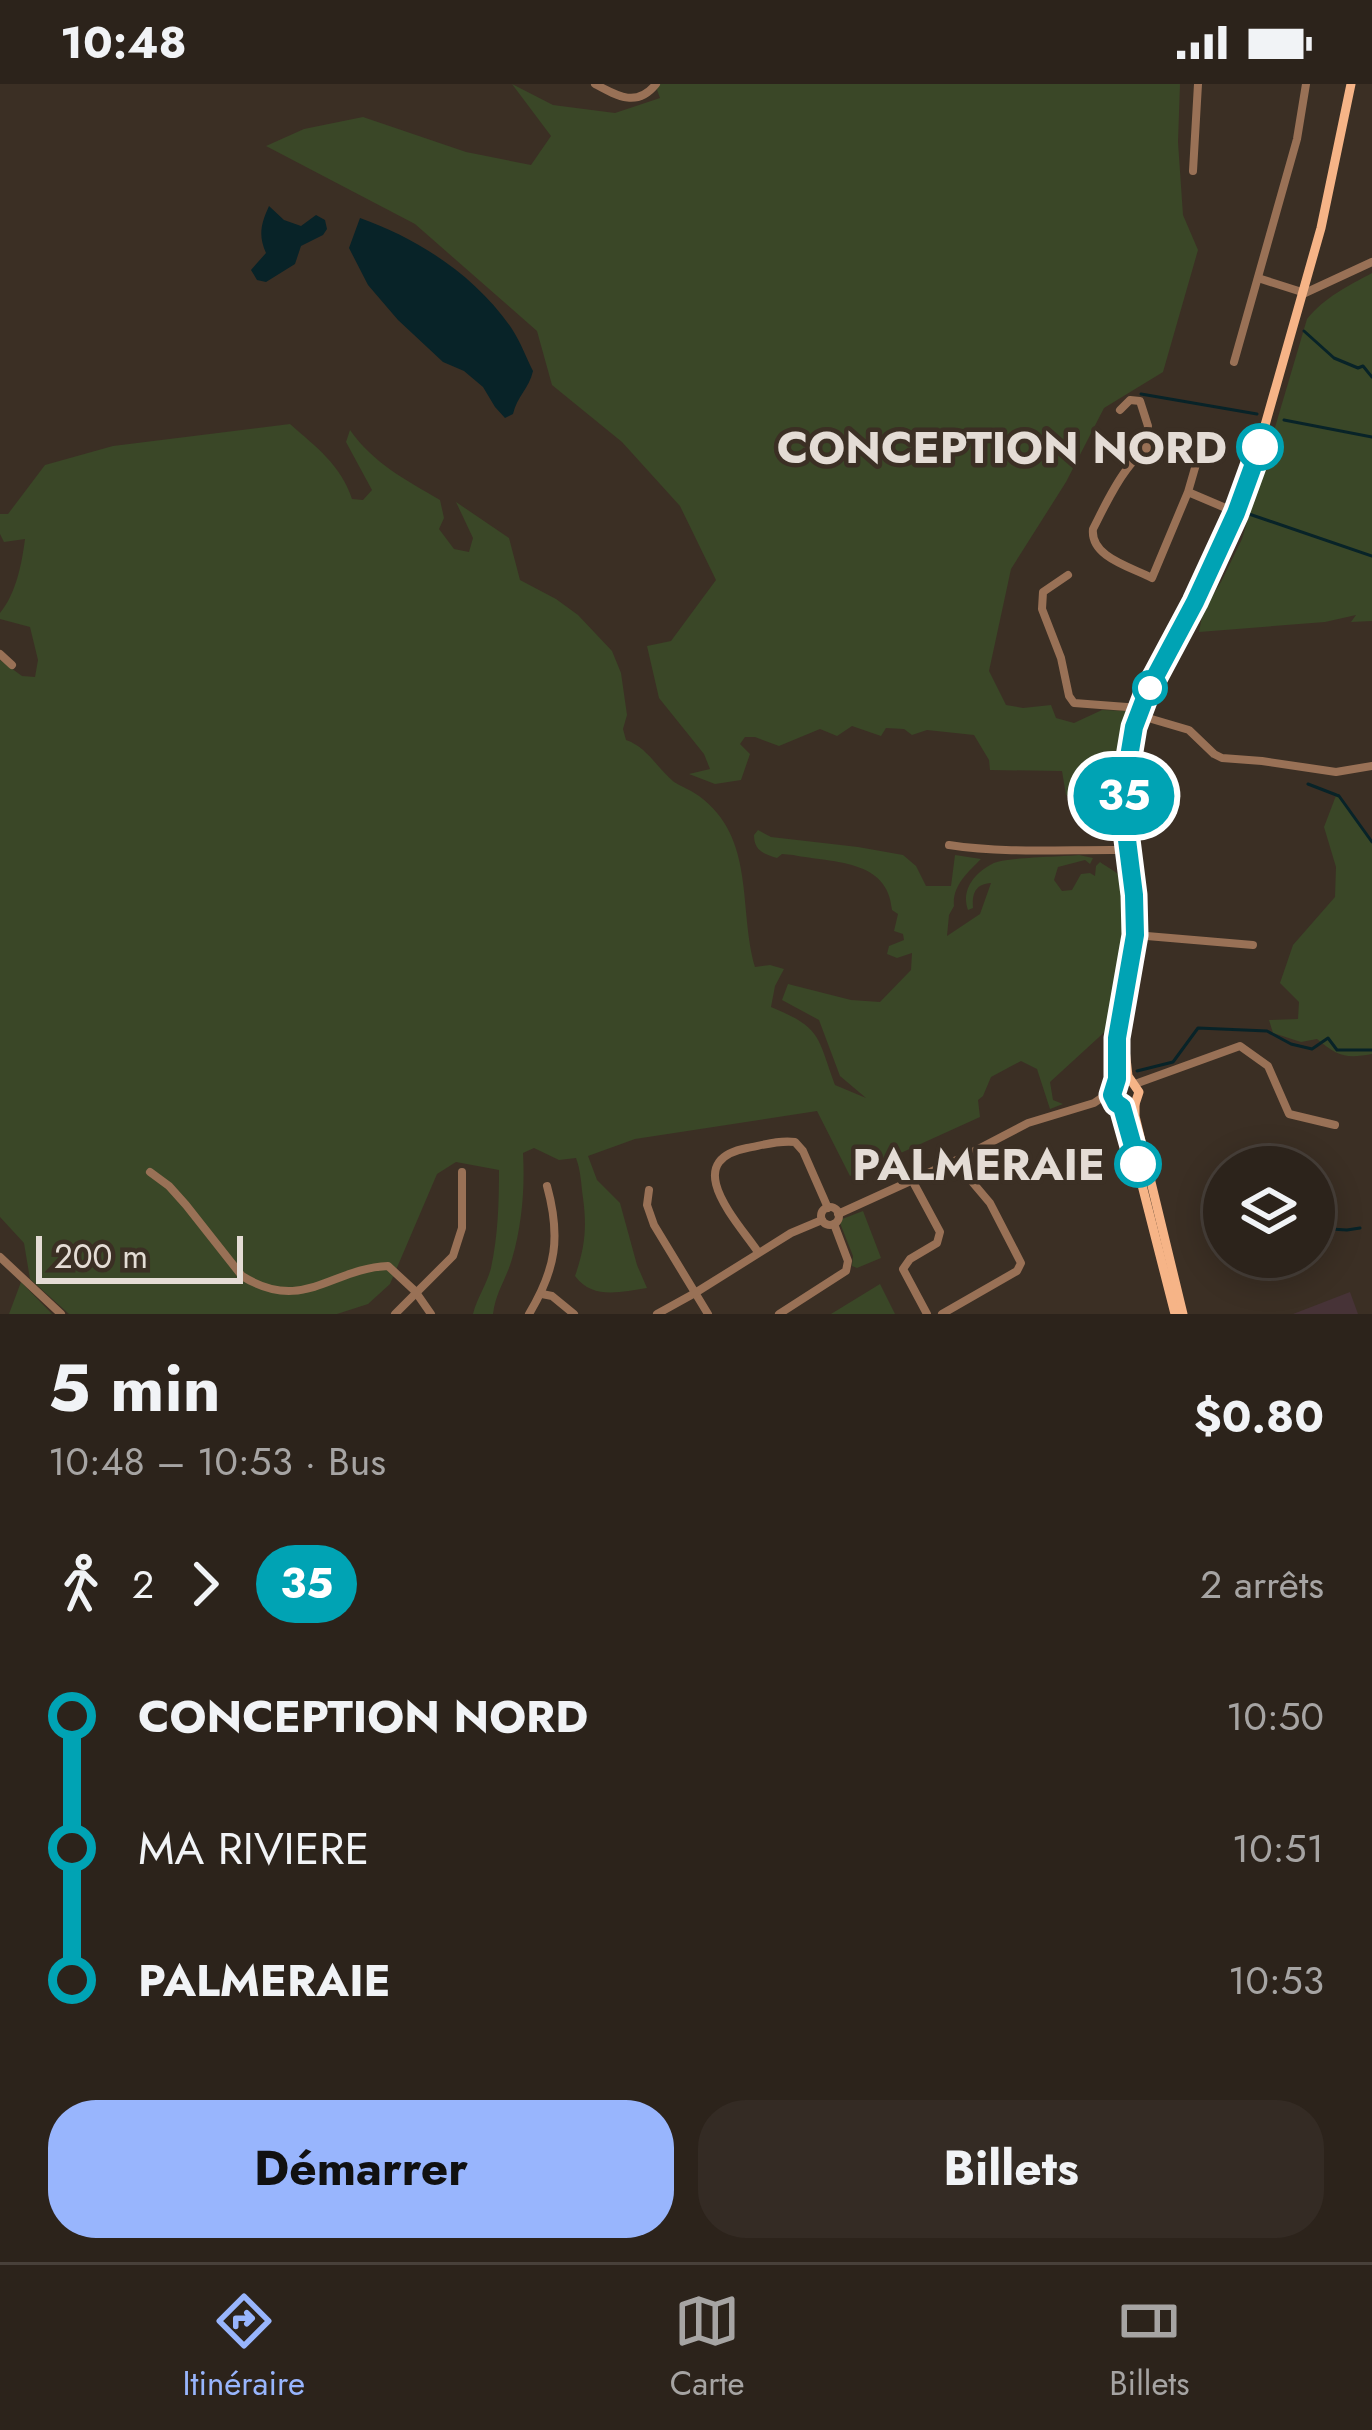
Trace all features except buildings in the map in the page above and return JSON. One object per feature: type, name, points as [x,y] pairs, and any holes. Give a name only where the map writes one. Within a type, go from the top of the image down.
[{"type":"main road","points":[[1179,1314],[1114,1088],[1121,1009],[1135,935],[1124,796],[1129,753],[1141,713],[1252,471],[1322,228],[1351,84]]},
{"type":"main road","points":[[1121,1009],[1135,1116],[1179,1314]]},
{"type":"main road","points":[[1114,1088],[1122,1081],[1135,1092]]},
{"type":"main road","points":[[1119,1105],[1135,1092]]},
{"type":"street","points":[[595,84],[628,99],[645,95],[656,84]]},
{"type":"street","points":[[1193,171],[1198,84]]},
{"type":"street","points":[[1234,362],[1298,139],[1306,84]]},
{"type":"street","points":[[1258,278],[1305,293],[1372,262]]},
{"type":"street","points":[[1120,410],[1130,400],[1140,401],[1148,426],[1144,448],[1093,529],[1092,540],[1098,550],[1152,578],[1199,454],[1192,442],[1177,437],[1144,448]]},
{"type":"street","points":[[1188,492],[1236,513]]},
{"type":"street","points":[[1068,575],[1043,592],[1042,609],[1074,703],[1141,713],[1190,730],[1222,758],[1336,772],[1372,766]]},
{"type":"street","points":[[0,654],[12,665]]},
{"type":"street","points":[[949,845],[992,852],[1128,850]]},
{"type":"street","points":[[1135,935],[1253,945]]},
{"type":"street","points":[[1135,1092],[1153,1078],[1240,1046],[1268,1066],[1288,1114],[1335,1125]]},
{"type":"street","points":[[778,1314],[845,1270],[848,1261],[834,1224],[838,1214],[1028,1124],[1094,1103],[1114,1088]]},
{"type":"street","points":[[1094,1103],[1119,1105]]},
{"type":"street","points":[[758,1252],[714,1182],[715,1167],[730,1151],[795,1142],[828,1208]]},
{"type":"street","points":[[942,1314],[1017,1271],[1021,1263],[990,1203],[959,1159]]},
{"type":"street","points":[[151,1172],[170,1186],[242,1276],[263,1290],[305,1296],[382,1265],[392,1269],[431,1314]]},
{"type":"street","points":[[395,1314],[446,1267],[458,1245],[462,1172]]},
{"type":"street","points":[[912,1180],[940,1232],[937,1243],[910,1259],[903,1269],[927,1314]]},
{"type":"street","points":[[529,1314],[542,1294],[555,1235],[556,1218],[547,1186]]},
{"type":"street","points":[[650,1190],[649,1214],[708,1314]]},
{"type":"street","points":[[834,1224],[826,1224],[822,1213],[828,1208],[838,1214]]},
{"type":"street","points":[[656,1314],[791,1233],[822,1220]]},
{"type":"street","points":[[0,1257],[61,1314]]},
{"type":"street","points":[[542,1294],[552,1296],[574,1314]]},
{"type":"shaded area","points":[[1350,1292],[1358,1314],[1293,1314]]},
{"type":"green space","points":[[512,84],[553,105],[615,113],[660,98],[655,84],[1180,84],[1183,215],[1198,250],[1163,372],[1104,408],[1066,482],[1011,569],[989,671],[1006,705],[1051,705],[1056,718],[1074,723],[1102,710],[1128,711],[1116,813],[1066,795],[1062,771],[990,770],[974,735],[927,730],[912,735],[904,729],[886,728],[881,736],[852,726],[837,736],[820,729],[779,746],[745,737],[740,744],[750,754],[741,780],[715,784],[689,774],[710,769],[704,754],[659,698],[647,646],[671,641],[716,580],[680,506],[622,442],[552,385],[537,331],[415,224],[266,146],[304,129],[363,117],[466,152],[531,165],[551,136]]},
{"type":"green space","points":[[1372,273],[1372,621],[1351,622],[1356,615],[1325,622],[1199,632],[1203,611],[1242,539],[1307,319],[1329,298]]},
{"type":"green space","points":[[290,424],[334,466],[352,499],[363,500],[372,490],[346,442],[350,430],[380,461],[440,500],[444,518],[439,529],[454,549],[469,552],[473,538],[456,502],[509,538],[520,580],[578,615],[612,651],[621,673],[626,740],[674,782],[699,796],[729,832],[742,875],[755,967],[784,969],[771,1007],[809,1028],[835,1085],[866,1098],[840,1076],[819,1020],[782,1000],[788,984],[851,1000],[880,1002],[911,970],[912,953],[897,958],[887,954],[889,946],[904,940],[903,934],[894,931],[898,914],[881,881],[870,872],[841,862],[768,855],[756,845],[758,830],[771,837],[903,855],[916,866],[926,886],[951,886],[955,855],[981,859],[958,886],[947,936],[980,914],[991,883],[978,888],[973,908],[968,910],[968,890],[992,864],[1079,855],[1093,858],[1090,864],[1085,860],[1058,867],[1054,880],[1062,891],[1072,890],[1081,874],[1095,876],[1100,862],[1121,876],[1129,908],[1119,996],[1110,1027],[1050,1082],[1053,1100],[1063,1104],[1050,1109],[1037,1069],[1021,1061],[991,1077],[978,1100],[980,1117],[850,1176],[817,1111],[635,1139],[588,1156],[597,1180],[620,1203],[647,1288],[599,1291],[575,1276],[585,1228],[578,1163],[576,1158],[559,1160],[534,1148],[523,1153],[518,1233],[493,1314],[473,1314],[493,1256],[499,1170],[456,1162],[437,1174],[390,1284],[368,1304],[337,1314],[69,1314],[30,1279],[24,1243],[0,1217],[0,660],[22,676],[35,677],[38,660],[30,627],[0,619],[17,578],[25,539],[4,542],[0,514],[8,514],[45,465],[113,446]]},
{"type":"green space","points":[[1337,793],[1372,842],[1372,1054],[1355,1056],[1336,1053],[1317,1039],[1301,1042],[1273,1033],[1269,1020],[1298,1019],[1299,1002],[1280,983],[1293,945],[1335,897],[1336,867],[1324,827]]},
{"type":"green space","points":[[863,1211],[881,1258],[857,1268],[852,1266],[853,1256],[840,1223]]},
{"type":"green space","points":[[21,1282],[52,1314],[9,1314]]},
{"type":"green space","points":[[880,1284],[895,1314],[831,1314]]},
{"type":"water","points":[[269,206],[284,220],[301,226],[316,215],[325,220],[327,229],[301,246],[295,264],[266,282],[257,280],[251,270],[266,253],[262,230]]},
{"type":"water","points":[[360,218],[445,262],[498,310],[533,371],[513,414],[505,418],[483,387],[443,362],[368,285],[349,248]]},
{"type":"waterway","points":[[1304,331],[1334,358],[1363,366],[1372,377]]},
{"type":"waterway","points":[[1141,394],[1257,414]]},
{"type":"waterway","points":[[1284,420],[1372,437]]},
{"type":"waterway","points":[[1249,514],[1372,556]]},
{"type":"waterway","points":[[1308,784],[1339,796],[1372,842]]},
{"type":"waterway","points":[[1137,1071],[1173,1062],[1198,1028],[1267,1031],[1312,1049],[1328,1038],[1337,1050],[1372,1050]]},
{"type":"waterway","points":[[1335,1229],[1360,1228]]},
{"type":"bus line","name":"35","points":[[1138,1164],[1130,1128],[1112,1095],[1135,935],[1124,816],[1129,753],[1140,708],[1210,570],[1260,447]]},
{"type":"place","name":"CONCEPTION NORD","points":[[1260,447]]},
{"type":"place","name":"PALMERAIE","points":[[1138,1164]]}]
